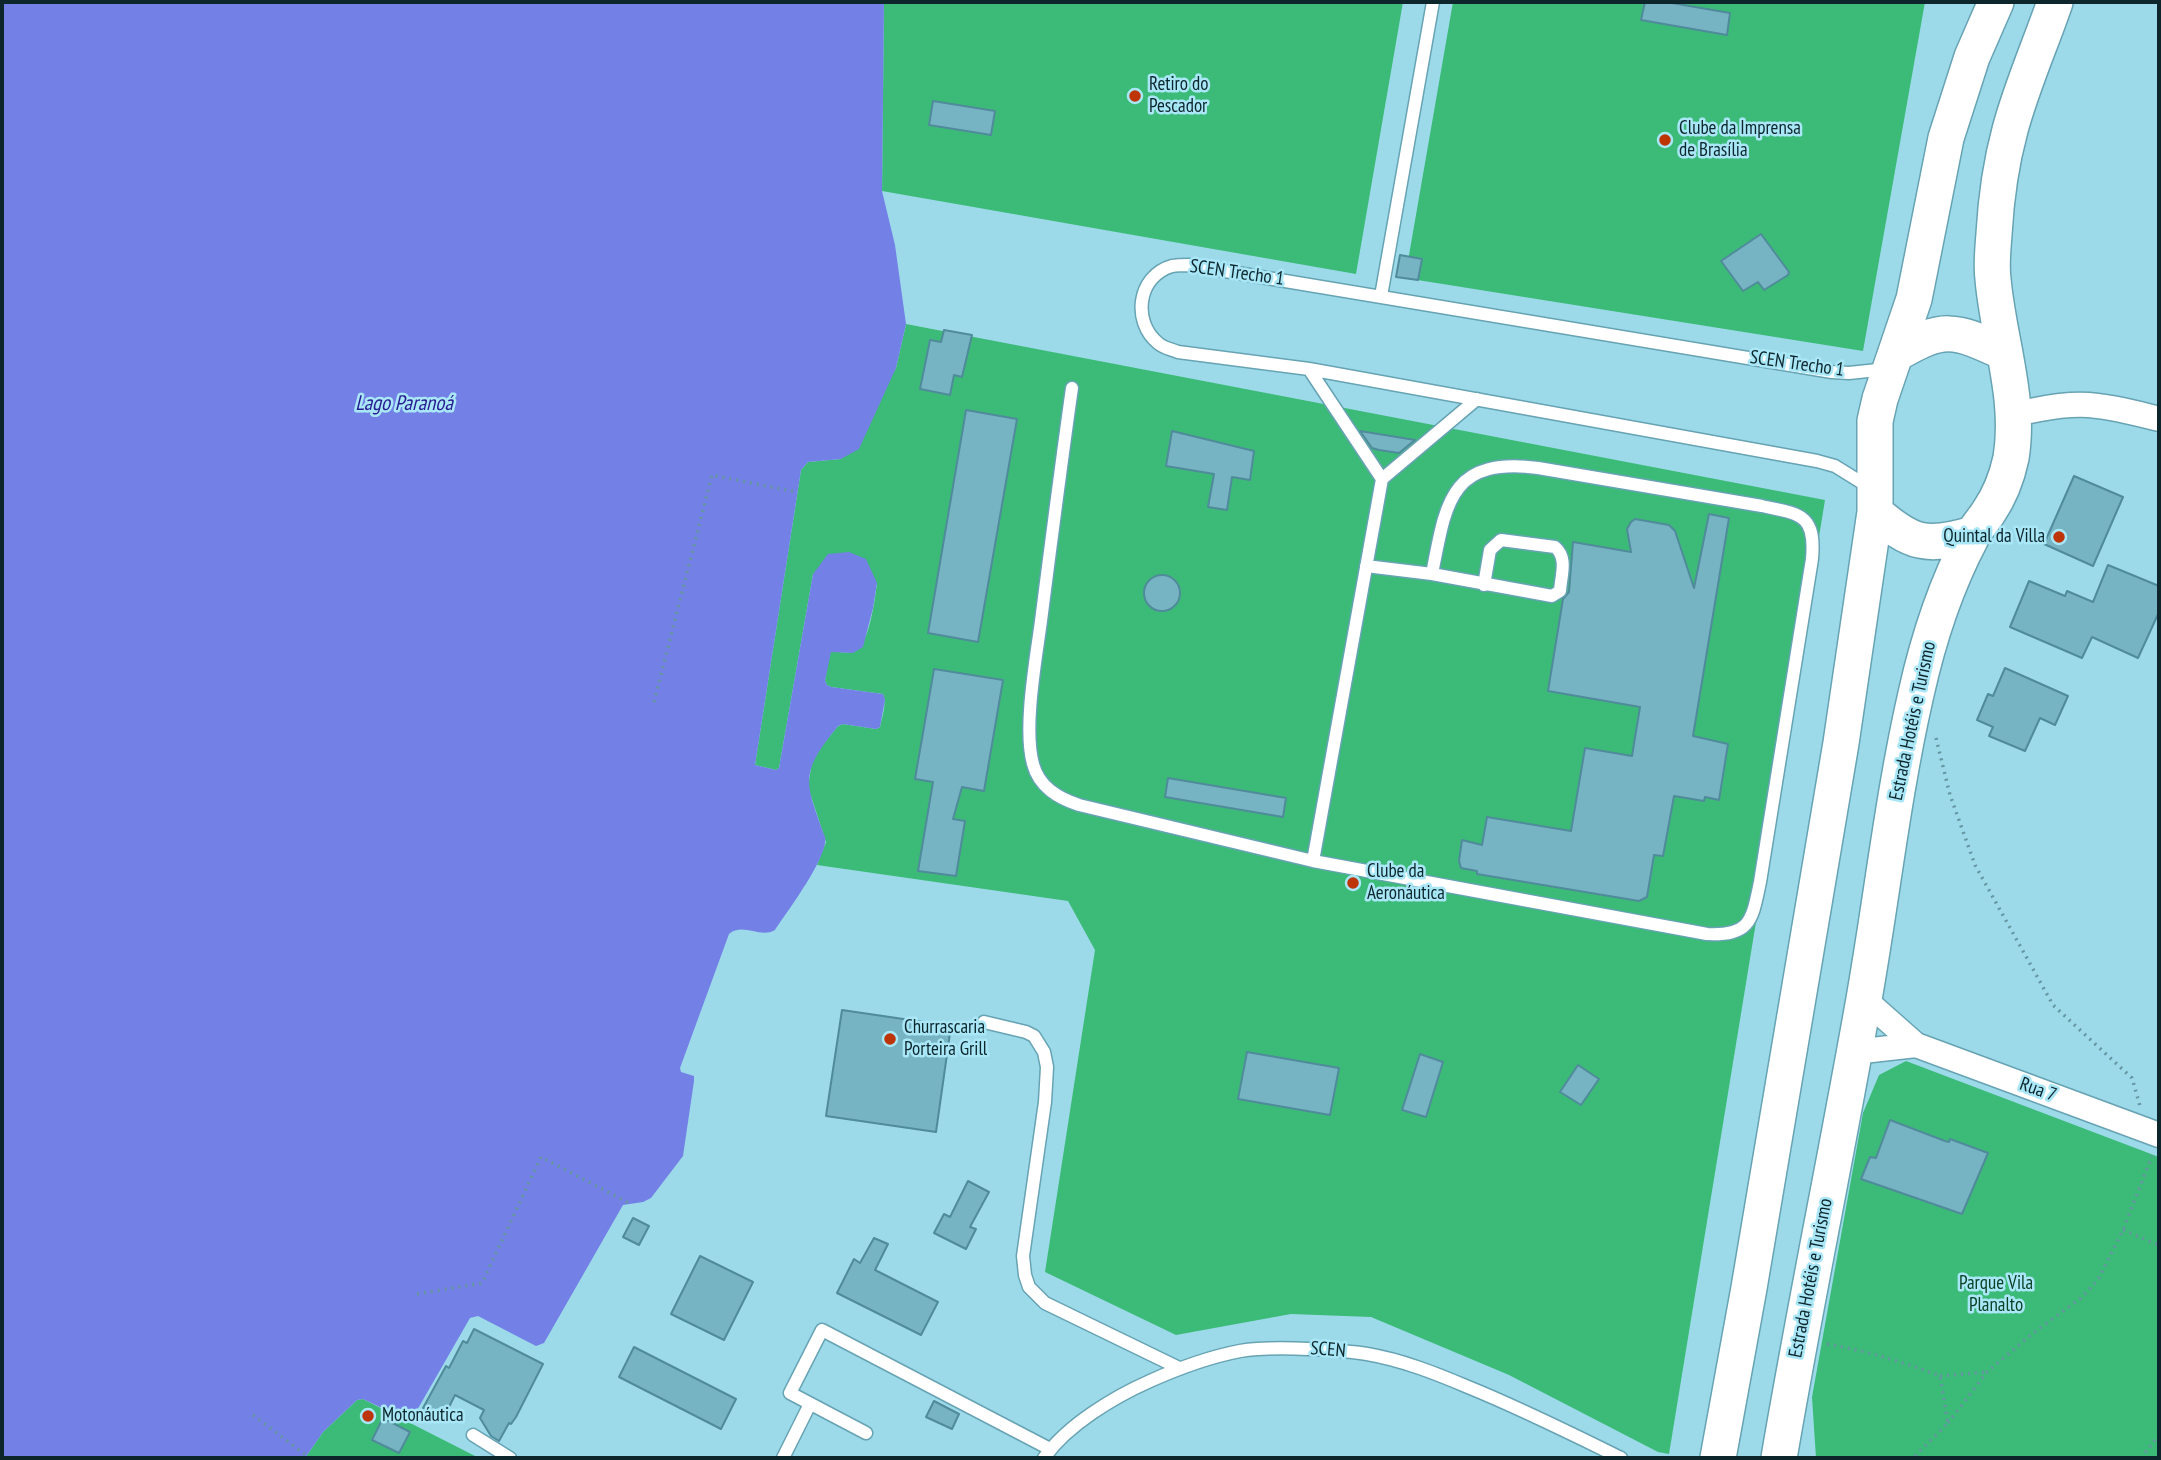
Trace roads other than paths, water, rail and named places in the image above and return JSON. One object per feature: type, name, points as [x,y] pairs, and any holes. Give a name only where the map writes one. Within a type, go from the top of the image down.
[{"type":"main road","points":[[1718,1458],[1841,743],[1875,421],[1914,299],[1946,138],[1972,57],[1996,2]]},
{"type":"main road","name":"Estrada Hotéis e Turismo","points":[[1779,1458],[1864,999],[1898,787],[1916,694],[1949,584],[1973,534],[1990,511],[2011,460],[2014,432],[2010,382],[1992,275],[1996,202],[2010,129],[2055,2]]},
{"type":"main road","points":[[1893,362],[1922,339],[1948,333],[1969,336],[2003,352]]},
{"type":"main road","points":[[1867,493],[1892,528],[1909,538],[1929,542],[1951,541],[1973,534]]},
{"type":"street","points":[[2013,414],[2056,406],[2087,405],[2121,409],[2159,419]]},
{"type":"street","name":"Rua 7","points":[[1864,999],[1916,1045],[2154,1139]]},
{"type":"street","name":"Rua 7","points":[[1854,1052],[1916,1045]]},
{"type":"lane","points":[[1381,296],[1433,2]]},
{"type":"lane","name":"SCEN Trecho 1","points":[[1867,493],[1835,466],[1817,461],[1309,369],[1178,352],[1160,345],[1147,332],[1141,316],[1142,295],[1153,277],[1170,266],[1189,265],[1832,372],[1849,373],[1893,362]]},
{"type":"lane","points":[[1309,369],[1382,479]]},
{"type":"lane","points":[[1072,388],[1034,673],[1031,748],[1037,774],[1045,787],[1065,800],[1079,805],[1313,862],[1707,934],[1737,932],[1746,926],[1752,916],[1760,882],[1812,559],[1812,533],[1808,523],[1794,514],[1762,506],[1538,468],[1504,465],[1478,471],[1460,486],[1444,519],[1432,574]]},
{"type":"lane","points":[[1313,862],[1382,479],[1477,399]]},
{"type":"lane","points":[[1366,566],[1432,574],[1484,585],[1552,596],[1560,591],[1562,553],[1555,547],[1502,540],[1490,550],[1484,585]]},
{"type":"lane","points":[[984,1022],[1034,1036],[1041,1044],[1047,1067],[1045,1102],[1023,1256],[1029,1287],[1037,1297],[1064,1314],[1179,1368]]},
{"type":"lane","points":[[866,1433],[790,1393],[822,1331],[1047,1454]]},
{"type":"lane","name":"SCEN","points":[[1047,1454],[1079,1424],[1108,1403],[1179,1368],[1243,1350],[1290,1348],[1367,1354],[1404,1363],[1514,1406],[1621,1458]]},
{"type":"lane","points":[[783,1458],[810,1404]]},
{"type":"lane","points":[[473,1435],[510,1458]]},
{"type":"water","name":"Lago Paranoá","points":[[2,2],[884,2],[882,191],[895,245],[906,324],[896,368],[859,449],[841,459],[808,462],[801,470],[755,765],[776,770],[779,768],[813,574],[828,554],[849,552],[866,559],[877,583],[863,647],[853,653],[831,652],[825,681],[831,687],[883,694],[885,700],[880,727],[876,729],[843,724],[838,726],[811,767],[810,790],[825,837],[821,857],[775,930],[763,933],[740,930],[729,934],[680,1068],[681,1072],[694,1076],[683,1156],[651,1198],[623,1205],[544,1343],[536,1346],[478,1316],[470,1318],[412,1419],[407,1420],[363,1399],[357,1400],[323,1432],[305,1458],[2,1458]]},
{"type":"place","name":"Retiro do Pescador","points":[[1135,96]]},
{"type":"place","name":"Clube da Imprensa de Brasília","points":[[1665,140]]},
{"type":"place","name":"Quintal da Villa","points":[[2059,537]]},
{"type":"place","name":"Clube da Aeronáutica","points":[[1353,883]]},
{"type":"place","name":"Churrascaria Porteira Grill","points":[[890,1039]]},
{"type":"place","name":"Motonáutica","points":[[368,1416]]},
{"type":"park label","name":"Parque Vila Planalto","points":[[1996,1295]]}]
